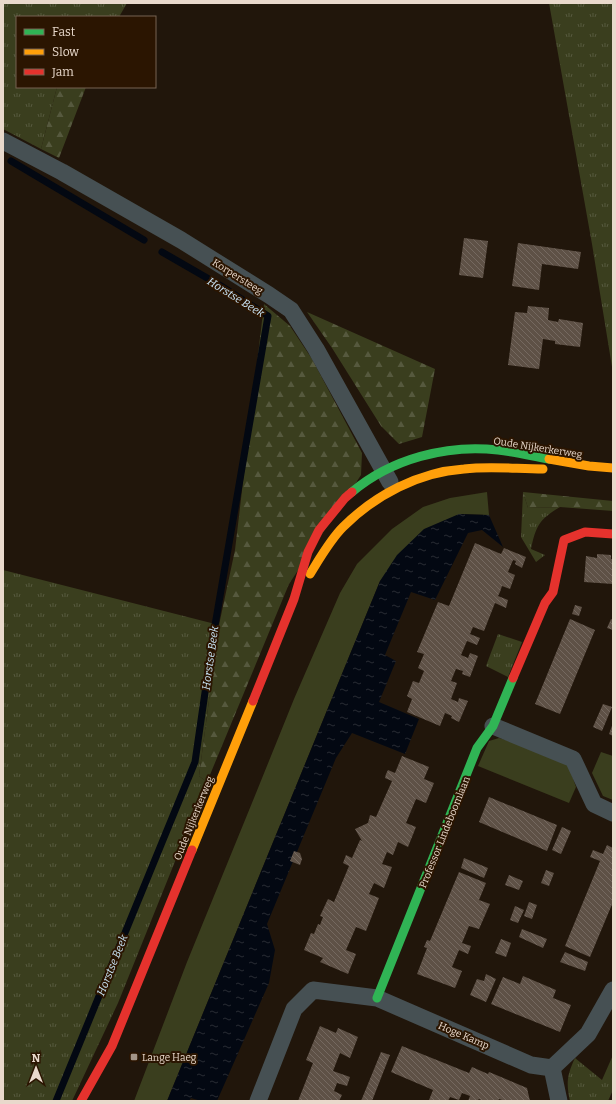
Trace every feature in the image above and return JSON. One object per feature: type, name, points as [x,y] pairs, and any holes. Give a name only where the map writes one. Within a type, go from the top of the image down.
[{"type":"street","name":"Korpersteeg","points":[[3,141],[62,172],[181,240],[269,295],[290,310],[316,349],[394,490]]},
{"type":"street","name":"Oude Nijkerkerweg","points":[[81,1101],[112,1046],[294,599],[308,552],[319,530],[345,498],[357,488],[384,472],[414,458],[431,453],[497,450],[589,466],[613,468]]},
{"type":"street","name":"Oude Nijkerkerweg","points":[[294,599],[330,543],[343,528],[370,504],[394,490],[428,476],[451,470],[485,467],[530,469],[589,466]]},
{"type":"street","name":"Professor Lindeboomlaan","points":[[377,998],[477,748],[493,726],[545,604],[553,592],[564,540],[585,532],[613,534]]},
{"type":"street","points":[[493,726],[573,759],[594,804],[613,813]]},
{"type":"street","points":[[258,1101],[294,1009],[313,990],[377,998]]},
{"type":"street","points":[[559,1101],[552,1068],[588,1034],[613,990]]},
{"type":"street","name":"Hoge Kamp","points":[[377,998],[531,1065],[552,1068]]},
{"type":"street","name":"Oude Nijkerkerweg","points":[[103,1080],[112,1046]]},
{"type":"green space","points":[[3,3],[127,3],[120,16],[16,16],[16,88],[57,88],[41,149],[3,129]]},
{"type":"green space","points":[[549,3],[613,3],[613,373],[592,244]]},
{"type":"green space","points":[[57,88],[86,88],[59,158],[41,149]]},
{"type":"green space","points":[[264,304],[290,326],[312,359],[362,453],[361,475],[289,584],[207,782],[199,776],[219,625],[235,550]]},
{"type":"green space","points":[[307,312],[435,369],[422,437],[399,444],[381,426],[332,348]]},
{"type":"green space","points":[[487,492],[489,515],[459,514],[380,581],[167,1101],[134,1101],[187,962],[294,699],[340,593],[357,564],[392,529],[423,507],[450,498]]},
{"type":"green space","points":[[523,492],[528,508],[560,507],[543,519],[537,528],[531,549],[545,555],[536,562],[521,537]]},
{"type":"green space","points":[[523,492],[613,501],[613,511],[560,507],[528,508]]},
{"type":"green space","points":[[3,570],[219,625],[199,776],[207,782],[118,1003],[72,1101],[3,1101]]},
{"type":"green space","points":[[498,634],[522,642],[508,677],[486,666]]},
{"type":"green space","points":[[499,738],[514,742],[568,764],[576,787],[569,803],[478,766],[489,741]]},
{"type":"green space","points":[[601,752],[613,756],[613,800],[603,796],[592,773]]},
{"type":"green space","points":[[613,1055],[613,1090],[608,1101],[570,1101],[568,1079],[570,1069],[575,1058],[602,1080]]},
{"type":"water","points":[[459,514],[489,515],[503,547],[482,530],[468,533],[435,600],[411,592],[385,655],[396,661],[379,702],[419,719],[405,754],[352,733],[336,758],[267,924],[275,950],[269,983],[217,1101],[201,1101],[191,1098],[189,1101],[167,1101],[380,581],[397,555],[424,529]]},
{"type":"building","points":[[464,238],[488,241],[483,278],[459,275]]},
{"type":"building","points":[[518,243],[581,252],[578,269],[542,264],[539,290],[512,286]]},
{"type":"building","points":[[528,306],[549,308],[548,320],[558,322],[559,319],[583,323],[580,347],[555,344],[555,341],[543,339],[539,369],[508,365],[515,312],[527,313]]},
{"type":"building","points":[[475,543],[501,554],[504,548],[526,557],[522,568],[515,564],[516,561],[513,560],[508,572],[515,575],[510,589],[502,586],[498,596],[508,600],[506,608],[495,603],[484,631],[473,627],[470,634],[480,638],[477,645],[467,641],[461,655],[468,658],[470,653],[478,656],[470,677],[462,674],[463,671],[456,669],[451,681],[457,683],[451,699],[458,702],[459,698],[468,701],[459,722],[451,718],[452,716],[445,713],[440,726],[407,712],[412,699],[407,696],[413,681],[419,683],[424,671],[418,668],[424,654],[417,652],[438,602],[449,606]]},
{"type":"building","points":[[597,554],[611,555],[611,559],[613,559],[613,584],[584,582],[586,556],[597,558]]},
{"type":"building","points":[[575,605],[582,607],[579,616],[572,614]]},
{"type":"building","points":[[570,619],[595,630],[560,714],[535,704]]},
{"type":"building","points":[[611,619],[613,620],[613,630],[607,628]]},
{"type":"building","points":[[603,704],[612,707],[602,731],[593,727]]},
{"type":"building","points":[[613,723],[613,736],[609,734]]},
{"type":"building","points":[[402,756],[429,767],[424,779],[434,783],[426,803],[416,799],[406,823],[416,827],[408,847],[398,842],[393,855],[387,852],[382,864],[392,867],[384,888],[374,883],[369,894],[379,898],[366,931],[356,927],[346,950],[356,954],[348,974],[320,962],[323,958],[304,950],[311,933],[314,934],[318,924],[320,925],[323,917],[320,916],[328,899],[334,902],[349,866],[343,863],[346,855],[352,858],[360,840],[362,841],[355,829],[368,823],[370,815],[376,817],[392,781],[385,778],[386,774],[388,770],[395,773]]},
{"type":"building","points":[[489,797],[557,825],[547,851],[479,822]]},
{"type":"building","points":[[562,827],[571,831],[561,854],[552,850]]},
{"type":"building","points":[[607,845],[613,848],[613,902],[590,957],[565,946],[600,861],[590,857],[593,850],[603,854]]},
{"type":"building","points":[[294,851],[300,853],[302,859],[300,865],[290,861]]},
{"type":"building","points":[[464,858],[488,868],[484,878],[461,868]]},
{"type":"building","points":[[546,870],[554,873],[549,886],[541,883]]},
{"type":"building","points":[[459,872],[486,883],[479,900],[490,904],[479,929],[469,926],[462,943],[471,946],[468,954],[459,950],[452,967],[462,971],[455,988],[417,974],[427,948],[424,947],[427,940],[430,941]]},
{"type":"building","points":[[509,875],[523,881],[519,890],[505,885]]},
{"type":"building","points":[[529,902],[537,905],[532,919],[524,916]]},
{"type":"building","points":[[515,906],[524,910],[518,923],[510,920]]},
{"type":"building","points":[[522,929],[547,939],[543,948],[519,937]]},
{"type":"building","points":[[501,939],[511,943],[506,957],[495,953]]},
{"type":"building","points":[[565,952],[588,962],[585,971],[560,962]]},
{"type":"building","points":[[486,974],[496,979],[486,1002],[470,995],[477,979],[484,981]]},
{"type":"building","points":[[523,976],[556,990],[553,998],[571,1005],[560,1032],[491,1004],[503,977],[520,984]]},
{"type":"building","points":[[320,1026],[336,1033],[338,1028],[358,1037],[350,1058],[340,1053],[333,1071],[350,1077],[347,1086],[337,1083],[334,1091],[342,1095],[339,1101],[298,1101],[313,1063],[306,1060]]},
{"type":"building","points":[[402,1046],[469,1073],[472,1067],[488,1074],[489,1072],[527,1088],[530,1101],[505,1101],[499,1099],[498,1101],[483,1101],[479,1099],[477,1101],[468,1101],[470,1096],[462,1093],[459,1100],[450,1097],[448,1101],[429,1100],[433,1090],[391,1072]]},
{"type":"building","points":[[381,1052],[390,1055],[372,1101],[361,1101]]},
{"type":"waterway","name":"Horstse Beek","points":[[11,161],[144,240]]},
{"type":"waterway","name":"Horstse Beek","points":[[56,1101],[195,762],[213,637],[268,316],[221,286],[162,252]]},
{"type":"traffic: fast","points":[[352,492],[367,480],[384,471],[420,456],[440,452],[459,449],[498,450],[549,459]]},
{"type":"traffic: fast","points":[[377,998],[477,748],[493,726],[513,678]]},
{"type":"traffic: slow","points":[[549,459],[589,466],[613,468]]},
{"type":"traffic: slow","points":[[310,574],[329,543],[356,515],[383,495],[414,480],[447,471],[464,469],[543,469]]},
{"type":"traffic: slow","points":[[192,850],[253,701]]},
{"type":"traffic: jam","points":[[253,701],[294,599],[308,552],[319,530],[345,498],[352,492]]},
{"type":"traffic: jam","points":[[513,678],[545,603],[553,592],[564,540],[585,532],[613,534]]},
{"type":"traffic: jam","points":[[81,1101],[112,1046],[192,850]]},
{"type":"place","name":"Lange Haeg","points":[[134,1057]]}]
